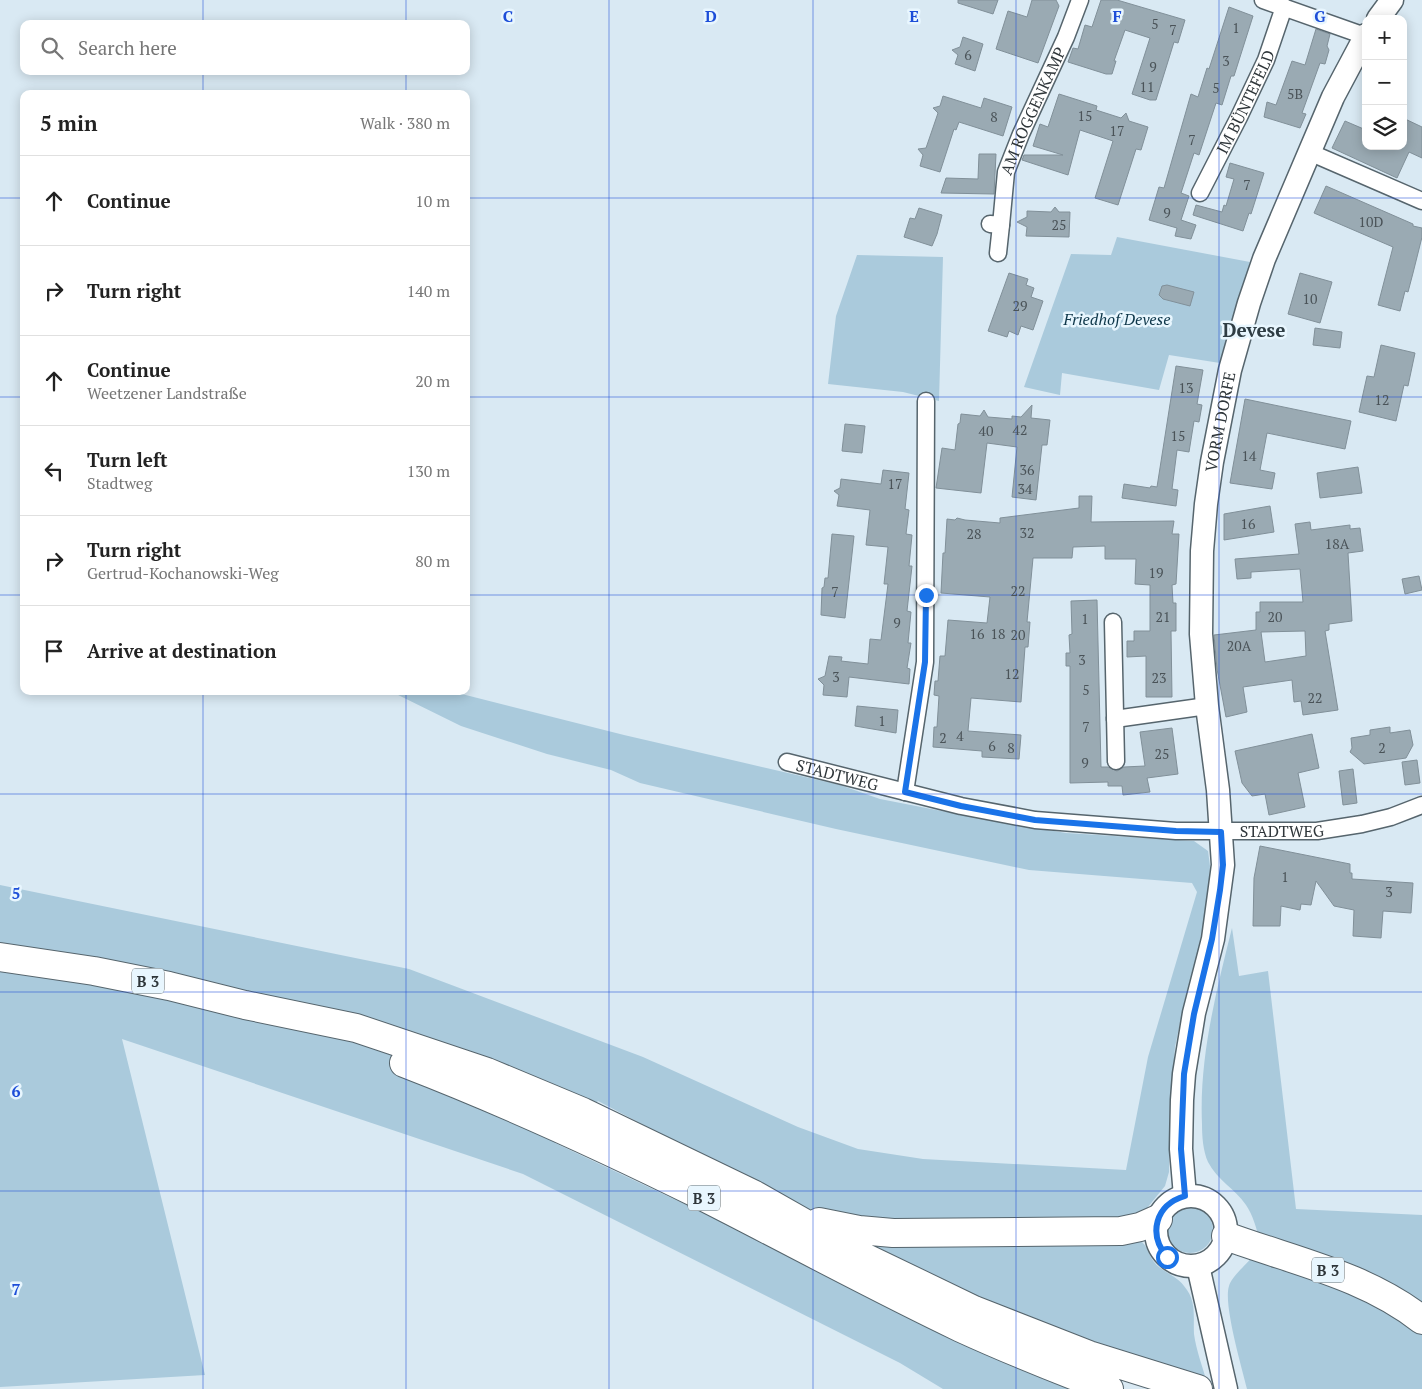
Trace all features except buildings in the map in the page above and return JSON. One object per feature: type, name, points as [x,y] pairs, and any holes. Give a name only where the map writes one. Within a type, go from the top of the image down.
[{"type":"highway","name":"B 3","points":[[0,957],[94,971],[356,1028],[487,1072],[583,1112],[752,1194],[864,1256],[974,1310],[1089,1355],[1198,1389]]},
{"type":"highway","name":"B 3","points":[[295,1016],[371,1050],[472,1089],[559,1127],[699,1195],[962,1328],[1024,1356],[1109,1389]]},
{"type":"highway","name":"B 3","points":[[752,1194],[822,1223],[859,1230],[893,1233],[1121,1231],[1140,1228],[1158,1219]]},
{"type":"highway","name":"B 3","points":[[1226,1236],[1352,1279],[1378,1291],[1422,1320]]},
{"type":"main road","points":[[1381,15],[1392,0]]},
{"type":"main road","name":"VORM DORFE","points":[[1185,1196],[1181,1149],[1184,1074],[1194,1014],[1212,939],[1223,865],[1218,790],[1207,706],[1201,634],[1202,551],[1206,504],[1230,370],[1264,259],[1333,97],[1362,43]]},
{"type":"main road","points":[[1185,1196],[1198,1196],[1211,1201],[1226,1222],[1226,1236],[1220,1252],[1206,1263],[1198,1266],[1182,1265],[1167,1257],[1156,1235],[1158,1219],[1162,1212],[1172,1202],[1185,1196]]},
{"type":"main road","points":[[1198,1266],[1224,1379]]},
{"type":"street","name":"AM ROGGENKAMP","points":[[998,253],[995,224],[1006,172],[1021,134],[1066,37],[1080,0]]},
{"type":"street","points":[[1263,0],[1362,35]]},
{"type":"street","name":"IM BÜNTEFELD","points":[[1200,193],[1240,117],[1266,60],[1284,7]]},
{"type":"street","points":[[1309,152],[1422,201]]},
{"type":"street","points":[[905,792],[925,662],[926,401]]},
{"type":"street","points":[[1113,622],[1116,761]]},
{"type":"street","points":[[1115,719],[1207,706]]},
{"type":"street","name":"STADTWEG","points":[[788,762],[961,806],[1035,820],[1176,831],[1317,831],[1381,819],[1422,805]]},
{"type":"green space","name":"Friedhof Devese","points":[[1117,237],[1250,262],[1220,363],[1169,355],[1159,390],[1062,373],[1060,395],[1024,387],[1071,254],[1111,255]]},
{"type":"green space","points":[[857,255],[943,257],[939,401],[903,392],[828,384],[836,316]]},
{"type":"green space","points":[[398,695],[466,695],[624,735],[840,785],[880,799],[1066,833],[1194,841],[1208,851],[1210,866],[1208,914],[1185,999],[1175,1047],[1170,1112],[1169,1172],[1165,1186],[1143,1213],[1135,1219],[872,1224],[825,1215],[790,1202],[598,1101],[555,1143],[1077,1389],[943,1389],[900,1363],[523,1174],[122,1039],[205,1375],[0,1387],[0,885],[409,969],[643,1057],[798,1127],[858,1149],[923,1159],[1126,1170],[1148,1057],[1197,892],[1192,883],[1029,870],[836,829],[640,783],[611,770],[547,754],[461,726]]},
{"type":"green space","points":[[1232,928],[1239,976],[1268,971],[1296,1209],[1422,1215],[1422,1307],[1260,1240],[1246,1205],[1216,1174],[1208,1162],[1202,1133],[1203,1075],[1210,1025]]},
{"type":"green space","points":[[1195,1207],[1207,1213],[1212,1221],[1212,1239],[1207,1247],[1199,1252],[1185,1253],[1173,1247],[1168,1239],[1167,1225],[1173,1213],[1181,1208]]},
{"type":"green space","points":[[1139,1240],[1146,1247],[1154,1262],[1181,1282],[1191,1297],[1194,1309],[1195,1340],[1207,1383],[1097,1351],[854,1241]]},
{"type":"green space","points":[[1253,1256],[1354,1288],[1422,1330],[1422,1389],[1247,1389],[1231,1321],[1228,1295],[1229,1286],[1233,1278]]},
{"type":"district","name":"Devese","points":[[1254,329]]},
{"type":"route","points":[[926,595],[925,662],[905,792],[961,806],[1035,820],[1098,826],[1221,832],[1223,865],[1220,890],[1212,939],[1194,1014],[1184,1074],[1181,1149],[1185,1196],[1166,1206],[1158,1219],[1156,1227],[1158,1243],[1167,1257]]}]
